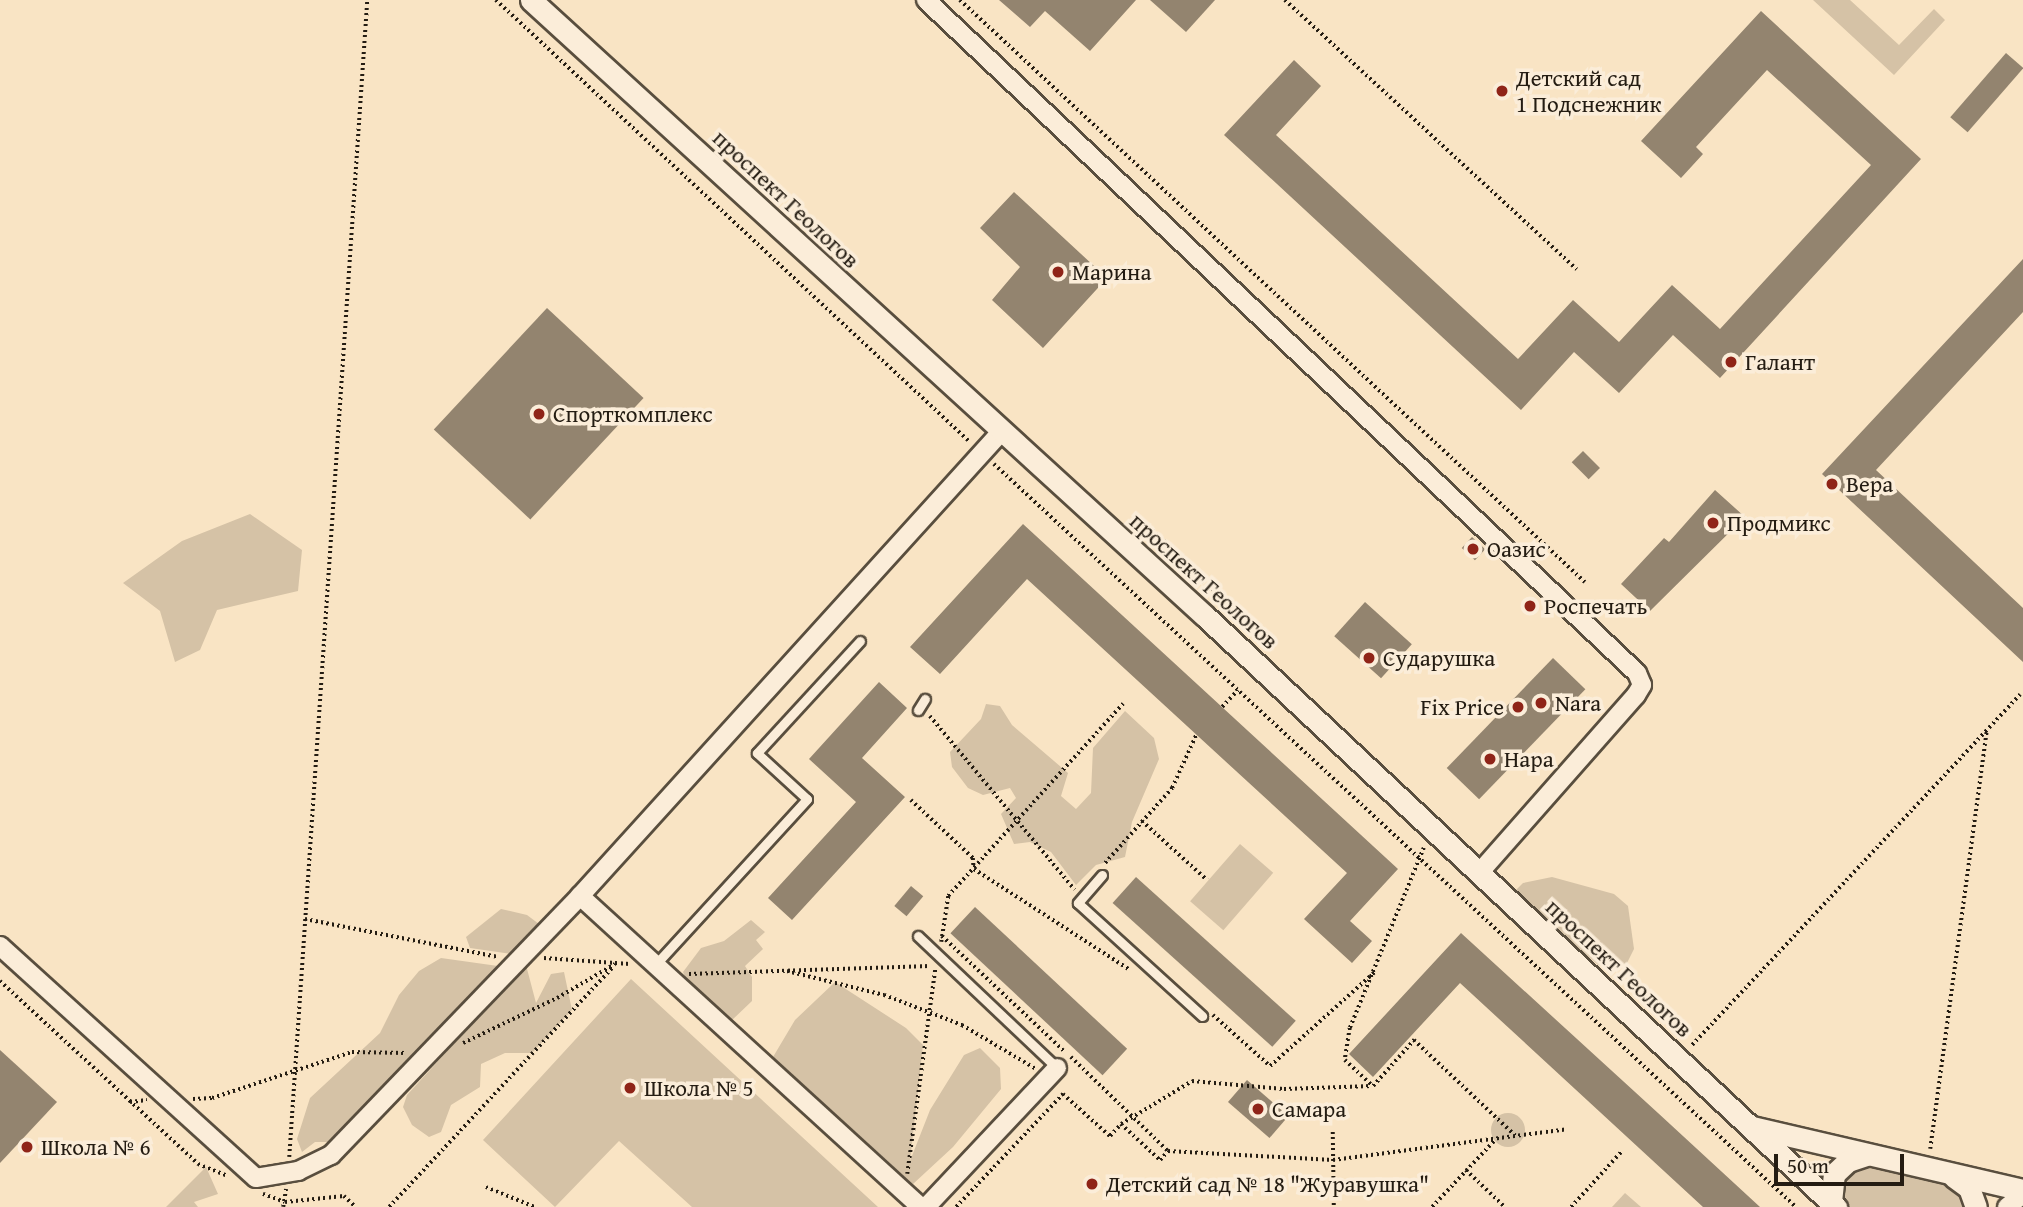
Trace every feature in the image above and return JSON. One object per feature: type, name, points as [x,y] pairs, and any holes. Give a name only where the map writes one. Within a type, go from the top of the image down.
[{"type":"street","name":"проспект Геологов","points":[[531,0],[1480,872],[1833,1204]]},
{"type":"street","points":[[926,0],[1637,673],[1642,685],[1636,695],[1480,872]]},
{"type":"street","points":[[0,946],[256,1178],[287,1172],[331,1155],[580,896],[895,545],[1001,432]]},
{"type":"street","points":[[580,896],[653,966],[920,1207]]},
{"type":"street","points":[[926,1207],[1053,1073]]},
{"type":"street","points":[[1750,1126],[2023,1192]]},
{"type":"street","points":[[1833,1204],[1834,1174],[1848,1161],[1866,1155]]},
{"type":"street","points":[[1954,1177],[1969,1188],[1976,1207]]},
{"type":"street","points":[[2007,1207],[2023,1192]]},
{"type":"lane","points":[[653,966],[807,799],[757,754],[860,640]]},
{"type":"lane","points":[[1100,874],[1078,903],[1205,1013]]},
{"type":"lane","points":[[918,936],[1053,1073]]},
{"type":"path","points":[[287,1172],[367,0]]},
{"type":"path","points":[[496,0],[1796,1207]]},
{"type":"path","points":[[960,0],[1585,582]]},
{"type":"path","points":[[1285,0],[1577,269]]},
{"type":"path","points":[[1152,530],[1189,564],[1219,603]]},
{"type":"path","points":[[1222,707],[1238,690]]},
{"type":"path","points":[[1692,1045],[2020,694]]},
{"type":"path","points":[[939,957],[948,896],[1123,704]]},
{"type":"path","points":[[921,705],[1084,897]]},
{"type":"path","points":[[1927,1170],[1987,728]]},
{"type":"path","points":[[1100,874],[1172,788],[1196,735]]},
{"type":"path","points":[[911,800],[973,858],[974,869]]},
{"type":"path","points":[[1142,821],[1207,880]]},
{"type":"path","points":[[1373,1086],[1345,1060],[1350,1028],[1376,971],[1432,828]]},
{"type":"path","points":[[974,869],[1134,972]]},
{"type":"path","points":[[304,919],[470,955],[653,966],[680,974],[712,976],[782,970],[935,966],[906,1182]]},
{"type":"path","points":[[942,936],[1168,1151],[1333,1160],[1567,1129]]},
{"type":"path","points":[[461,1044],[557,998],[616,963]]},
{"type":"path","points":[[389,1207],[616,963]]},
{"type":"path","points":[[782,970],[884,995],[962,1025],[1053,1073]]},
{"type":"path","points":[[1205,1013],[1270,1066],[1376,971]]},
{"type":"path","points":[[0,981],[198,1164],[237,1181]]},
{"type":"path","points":[[956,1207],[1063,1094],[1110,1136],[1121,1124],[1192,1081],[1284,1089],[1373,1086],[1414,1040],[1516,1136]]},
{"type":"path","points":[[130,1102],[212,1098],[352,1052],[428,1053]]},
{"type":"path","points":[[1121,1124],[1160,1160],[1168,1151]]},
{"type":"path","points":[[1332,1132],[1334,1207]]},
{"type":"path","points":[[1432,1207],[1496,1139]]},
{"type":"path","points":[[1571,1207],[1621,1152]]},
{"type":"path","points":[[1466,1170],[1505,1207]]},
{"type":"path","points":[[486,1187],[535,1207]]},
{"type":"path","points":[[255,1191],[285,1202],[344,1196],[356,1207]]},
{"type":"shaded area","points":[[1813,0],[1850,0],[1899,45],[1934,9],[1945,20],[1894,75]]},
{"type":"shaded area","points":[[250,514],[302,550],[298,591],[217,610],[200,650],[175,662],[160,611],[123,583],[182,541]]},
{"type":"shaded area","points":[[986,704],[1000,706],[1012,725],[1068,773],[1061,796],[1076,809],[1091,793],[1093,748],[1125,711],[1154,738],[1159,759],[1132,822],[1125,857],[1096,865],[1076,885],[1051,852],[1030,842],[1014,844],[1001,814],[1016,798],[1010,788],[983,795],[968,788],[952,767],[950,752],[981,719]]},
{"type":"shaded area","points":[[1240,844],[1273,873],[1223,930],[1190,901]]},
{"type":"shaded area","points":[[1552,877],[1614,894],[1628,906],[1634,949],[1627,963],[1613,969],[1598,965],[1514,892],[1523,883]]},
{"type":"shaded area","points":[[501,909],[527,915],[539,924],[511,954],[470,948],[466,937]]},
{"type":"shaded area","points":[[751,920],[765,932],[756,940],[763,949],[745,966],[752,977],[752,1001],[730,1022],[689,987],[683,972],[701,948],[724,941]]},
{"type":"shaded area","points":[[441,958],[498,966],[330,1142],[315,1142],[302,1152],[297,1139],[310,1098],[380,1033],[399,995],[419,971]]},
{"type":"shaded area","points":[[526,965],[536,1003],[551,974],[564,972],[572,1010],[532,1053],[505,1053],[481,1064],[480,1087],[451,1105],[441,1132],[429,1137],[412,1125],[403,1107],[407,1095]]},
{"type":"shaded area","name":"Школа № 5","points":[[631,979],[878,1207],[692,1207],[619,1141],[555,1207],[483,1140]]},
{"type":"shaded area","points":[[835,982],[906,1028],[923,1045],[910,1161],[930,1110],[964,1055],[980,1048],[1000,1068],[1001,1089],[953,1147],[913,1184],[773,1057],[795,1020]]},
{"type":"shaded area","points":[[1508,1113],[1520,1118],[1525,1130],[1520,1142],[1508,1147],[1496,1142],[1491,1130],[1496,1118]]},
{"type":"shaded area","points":[[1866,1166],[1949,1186],[1961,1194],[1966,1207],[1845,1207],[1840,1197],[1843,1179]]},
{"type":"shaded area","points":[[206,1167],[218,1194],[194,1202],[198,1207],[166,1207]]},
{"type":"shaded area","points":[[1625,1193],[1641,1207],[1612,1207]]},
{"type":"building","points":[[999,0],[1136,0],[1090,51],[1045,11],[1030,27]]},
{"type":"building","points":[[1150,0],[1215,0],[1186,32]]},
{"type":"building","points":[[1761,11],[1921,159],[1720,378],[1673,335],[1619,393],[1574,352],[1521,410],[1224,135],[1294,60],[1321,86],[1276,135],[1518,359],[1573,300],[1619,342],[1672,285],[1720,329],[1871,165],[1767,70],[1696,147],[1703,154],[1681,178],[1641,141]]},
{"type":"building","points":[[2006,53],[2023,69],[1968,132],[1950,117]]},
{"type":"building","name":"Марина","points":[[1014,192],[1107,278],[1043,348],[992,300],[1020,267],[980,228]]},
{"type":"building","points":[[2023,259],[2023,312],[1876,470],[2023,608],[2023,662],[1822,474]]},
{"type":"building","name":"Спорткомплекс","points":[[547,308],[644,398],[530,519],[434,429]]},
{"type":"building","points":[[1583,451],[1600,468],[1589,479],[1572,462]]},
{"type":"building","points":[[1715,490],[1745,517],[1650,611],[1621,584],[1664,538],[1669,542]]},
{"type":"building","points":[[1023,524],[1398,869],[1350,921],[1372,941],[1352,963],[1304,919],[1347,873],[1027,579],[940,674],[910,647]]},
{"type":"building","name":"Оазис","points":[[1472,537],[1485,549],[1475,560],[1462,548]]},
{"type":"building","points":[[1365,602],[1412,644],[1381,678],[1334,636]]},
{"type":"building","points":[[1553,658],[1585,689],[1479,799],[1447,768]]},
{"type":"building","points":[[879,682],[907,708],[862,758],[905,797],[792,920],[768,898],[856,802],[809,759]]},
{"type":"building","points":[[1136,877],[1296,1021],[1272,1047],[1113,903]]},
{"type":"building","points":[[911,886],[923,896],[907,916],[894,906]]},
{"type":"building","points":[[975,907],[1127,1049],[1103,1075],[950,933]]},
{"type":"building","points":[[1461,933],[1760,1207],[1703,1207],[1460,983],[1373,1077],[1349,1054]]},
{"type":"building","points":[[0,1050],[57,1102],[0,1163]]},
{"type":"building","name":"Самара","points":[[1247,1080],[1289,1116],[1269,1138],[1228,1102]]},
{"type":"place","name":"Детский сад 1 Подснежник","points":[[1502,91]]},
{"type":"place","name":"Марина","points":[[1058,272]]},
{"type":"place","name":"Галант","points":[[1731,362]]},
{"type":"place","name":"Спорткомплекс","points":[[539,414]]},
{"type":"place","name":"Вера","points":[[1832,484]]},
{"type":"place","name":"Продмикс","points":[[1713,523]]},
{"type":"place","name":"Оазис","points":[[1473,549]]},
{"type":"place","name":"Роспечать","points":[[1530,606]]},
{"type":"place","name":"Сударушка","points":[[1369,658]]},
{"type":"place","name":"Nara","points":[[1541,703]]},
{"type":"place","name":"Fix Price","points":[[1518,707]]},
{"type":"place","name":"Нара","points":[[1490,759]]},
{"type":"place","name":"Школа № 5","points":[[630,1088]]},
{"type":"place","name":"Самара","points":[[1258,1109]]},
{"type":"place","name":"Школа № 6","points":[[27,1147]]},
{"type":"place","name":"Детский сад № 18 \"Журавушка\"","points":[[1092,1184]]}]
